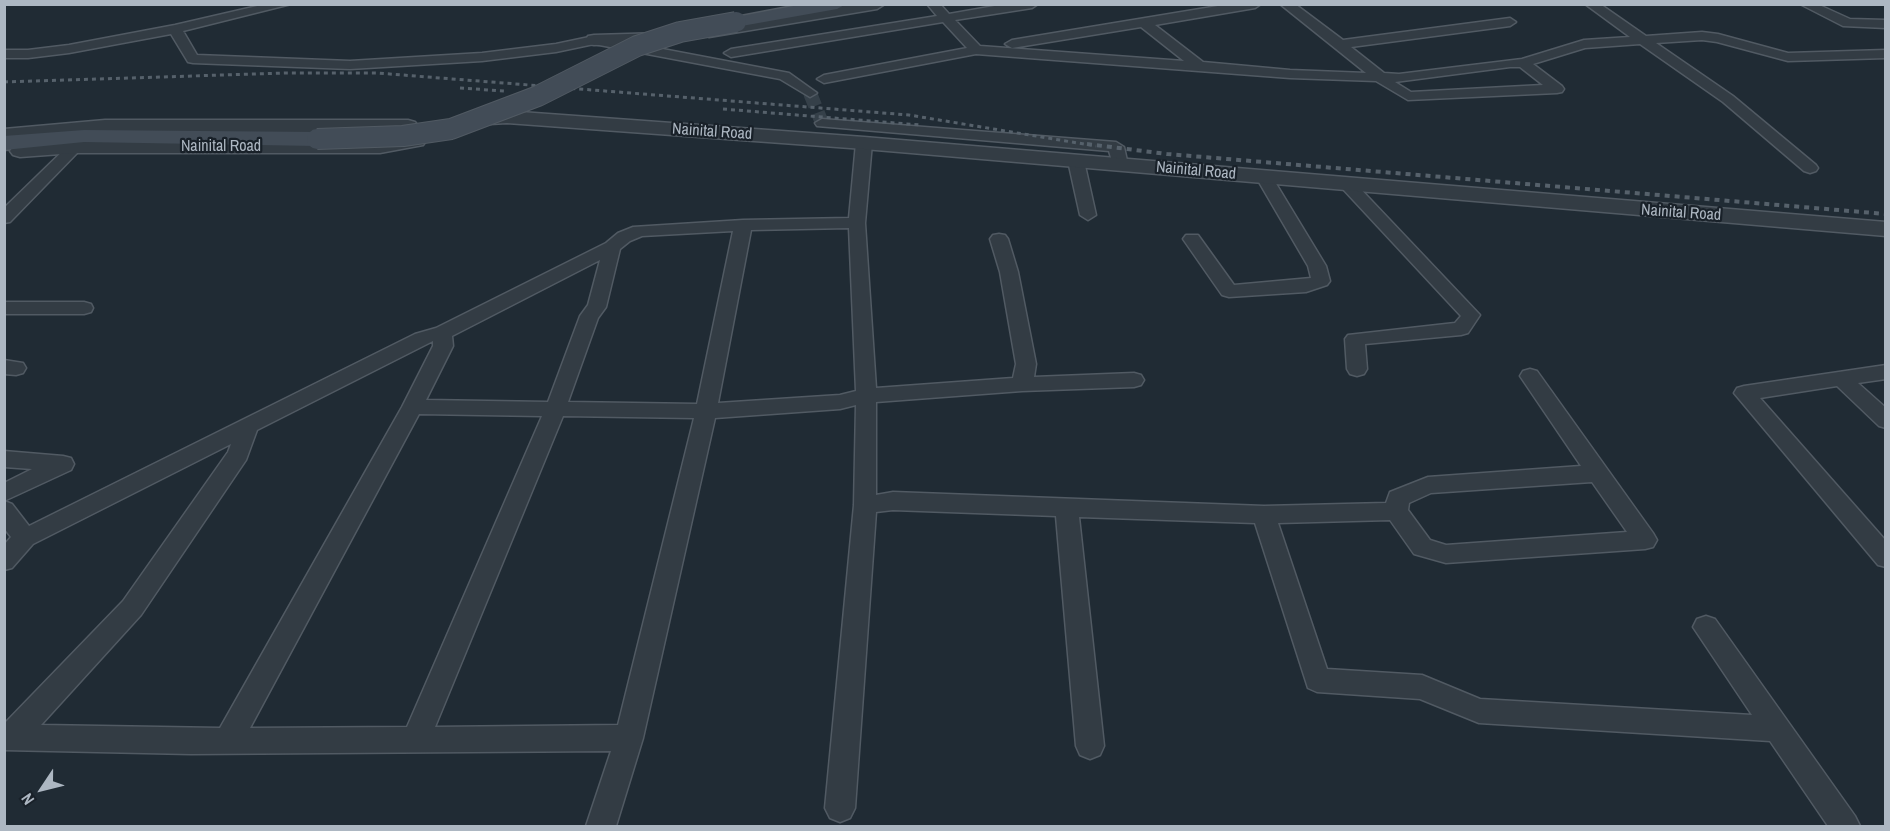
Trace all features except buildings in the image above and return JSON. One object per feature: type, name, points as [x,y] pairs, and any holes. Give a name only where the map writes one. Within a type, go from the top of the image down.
[{"type":"main road","name":"Nainital Road","points":[[4,143],[84,136],[317,139],[392,136],[451,129],[538,96],[637,46],[680,32],[837,4]]},
{"type":"street","points":[[4,54],[28,54],[69,49],[175,29],[285,4]]},
{"type":"street","points":[[175,29],[193,59],[350,64],[482,57],[556,48],[594,40],[609,34],[797,4]]},
{"type":"street","points":[[594,40],[686,36],[877,4]]},
{"type":"street","points":[[933,4],[976,50],[1290,74],[1400,78],[1523,63],[1584,44],[1702,36],[1718,38],[1788,57],[1886,54]]},
{"type":"street","points":[[731,53],[1032,4]]},
{"type":"street","points":[[824,79],[976,50],[1256,4]]},
{"type":"street","points":[[1286,4],[1378,76],[1408,96],[1557,89],[1523,63]]},
{"type":"street","points":[[1591,4],[1728,99],[1809,168]]},
{"type":"street","points":[[1806,4],[1848,23],[1886,24]]},
{"type":"street","points":[[1340,44],[1510,22]]},
{"type":"street","points":[[1144,23],[1199,66]]},
{"type":"street","points":[[594,40],[784,76],[810,93]]},
{"type":"street","name":"Nainital Road","points":[[4,152],[75,147],[380,147],[451,127],[507,117],[864,143],[1882,231]]},
{"type":"street","points":[[822,123],[1116,147],[1120,165]]},
{"type":"street","name":"Nainital Road","points":[[4,135],[105,126],[451,127]]},
{"type":"street","points":[[840,808],[865,505],[866,396],[856,223],[864,143]]},
{"type":"street","points":[[4,218],[75,147]]},
{"type":"street","points":[[1076,161],[1088,215]]},
{"type":"street","points":[[1192,239],[1229,291],[1306,286],[1321,281],[1317,266],[1264,177]]},
{"type":"street","points":[[1347,184],[1471,315],[1461,329],[1355,339],[1357,369]]},
{"type":"street","points":[[4,561],[25,538],[422,338],[442,333],[639,231],[743,225],[856,223]]},
{"type":"street","points":[[601,826],[629,738],[706,411],[743,225]]},
{"type":"street","points":[[999,239],[1010,272],[1026,364],[1022,384]]},
{"type":"street","points":[[416,740],[555,410],[589,316],[597,307],[612,247]]},
{"type":"street","points":[[4,308],[84,308]]},
{"type":"street","points":[[228,741],[412,407],[443,346],[442,333]]},
{"type":"street","points":[[1886,372],[1744,393],[1886,558]]},
{"type":"street","points":[[1530,376],[1645,540],[1446,554],[1422,547],[1396,511],[1398,498],[1428,485],[1597,473]]},
{"type":"street","points":[[1841,378],[1886,421]]},
{"type":"street","points":[[412,407],[706,411],[840,402],[866,396],[1022,384],[1134,380]]},
{"type":"street","points":[[8,737],[132,608],[238,454],[248,426]]},
{"type":"street","points":[[4,459],[63,464],[4,493]]},
{"type":"street","points":[[865,505],[893,501],[1068,509],[1264,514],[1396,511]]},
{"type":"street","points":[[1068,509],[1090,746]]},
{"type":"street","points":[[4,510],[25,538]]},
{"type":"street","points":[[1264,514],[1317,680],[1422,687],[1479,711],[1777,729]]},
{"type":"street","points":[[1706,627],[1845,826]]},
{"type":"street","points":[[8,737],[228,741],[629,738]]},
{"type":"tunnel","points":[[810,93],[822,123]]},
{"type":"railway","points":[[4,82],[286,73],[377,73],[909,115],[1096,146]]},
{"type":"railway","points":[[460,88],[504,91]]},
{"type":"railway","points":[[723,109],[920,125]]},
{"type":"railway","points":[[1087,144],[1167,154],[1886,214]]}]
